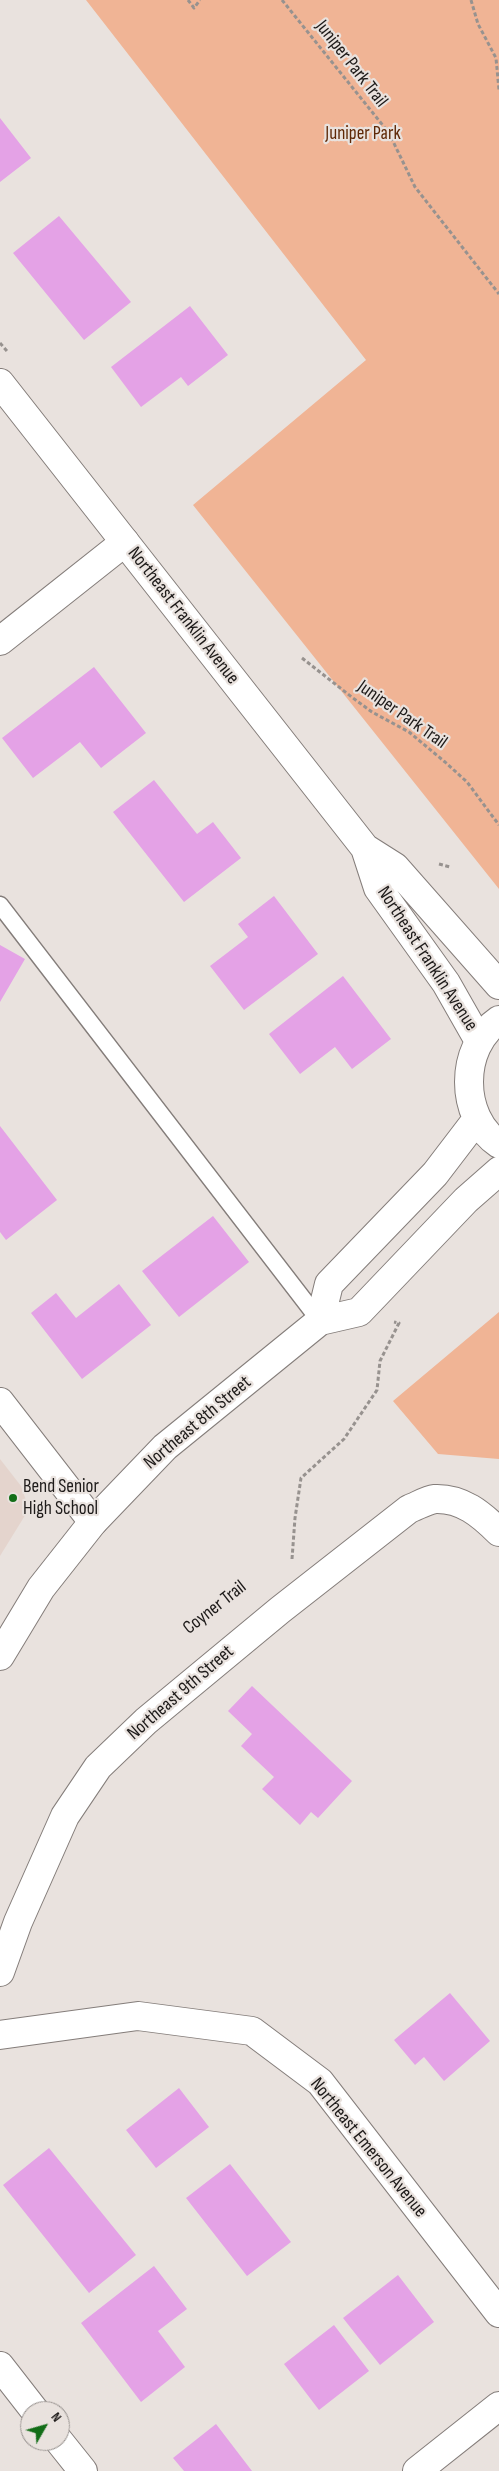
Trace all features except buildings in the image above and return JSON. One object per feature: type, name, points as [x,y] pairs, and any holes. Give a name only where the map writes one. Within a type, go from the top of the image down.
[{"type":"street","name":"Northeast Franklin Avenue","points":[[0,383],[365,848],[395,867],[499,985]]},
{"type":"street","points":[[0,641],[125,542]]},
{"type":"street","name":"Northeast Franklin Avenue","points":[[365,848],[378,888],[446,983],[479,1041]]},
{"type":"street","points":[[499,1020],[479,1041],[470,1066],[469,1093],[477,1119],[499,1144]]},
{"type":"street","points":[[320,1321],[329,1284],[435,1174],[477,1119]]},
{"type":"street","name":"Northeast 8th Street","points":[[0,1656],[41,1588],[93,1522],[165,1447],[320,1321],[360,1312],[466,1200],[499,1171]]},
{"type":"street","points":[[0,1402],[93,1522]]},
{"type":"street","name":"Northeast 9th Street","points":[[0,1972],[18,1922],[65,1816],[98,1767],[153,1715],[280,1610],[409,1509],[434,1499],[452,1501],[478,1511],[499,1532]]},
{"type":"street","name":"Northeast Emerson Avenue","points":[[0,2035],[138,2016],[252,2031],[320,2082],[499,2313]]},
{"type":"street","points":[[0,2366],[27,2401]]},
{"type":"street","points":[[417,2471],[499,2406]]},
{"type":"street","points":[[67,2451],[83,2471]]},
{"type":"lane","points":[[0,905],[320,1321]]},
{"type":"path","points":[[188,0],[194,8],[200,0]]},
{"type":"path","name":"Juniper Park Trail","points":[[282,0],[389,132],[415,187],[499,294]]},
{"type":"path","points":[[471,0],[478,24],[496,58],[499,90]]},
{"type":"path","name":"Juniper Park Trail","points":[[302,658],[366,708],[409,732],[445,762],[467,782],[499,825]]},
{"type":"path","points":[[292,1565],[295,1518],[301,1478],[344,1439],[377,1390],[380,1361],[399,1323]]},
{"type":"shaded area","name":"Bend Senior High School","points":[[0,1459],[21,1486],[29,1509],[0,1556]]},
{"type":"green space","name":"Juniper Park","points":[[86,0],[499,0],[499,889],[193,505],[366,360]]},
{"type":"green space","points":[[499,1312],[499,1459],[438,1454],[393,1401]]},
{"type":"place","name":"Bend Senior High School","points":[[13,1498]]}]
